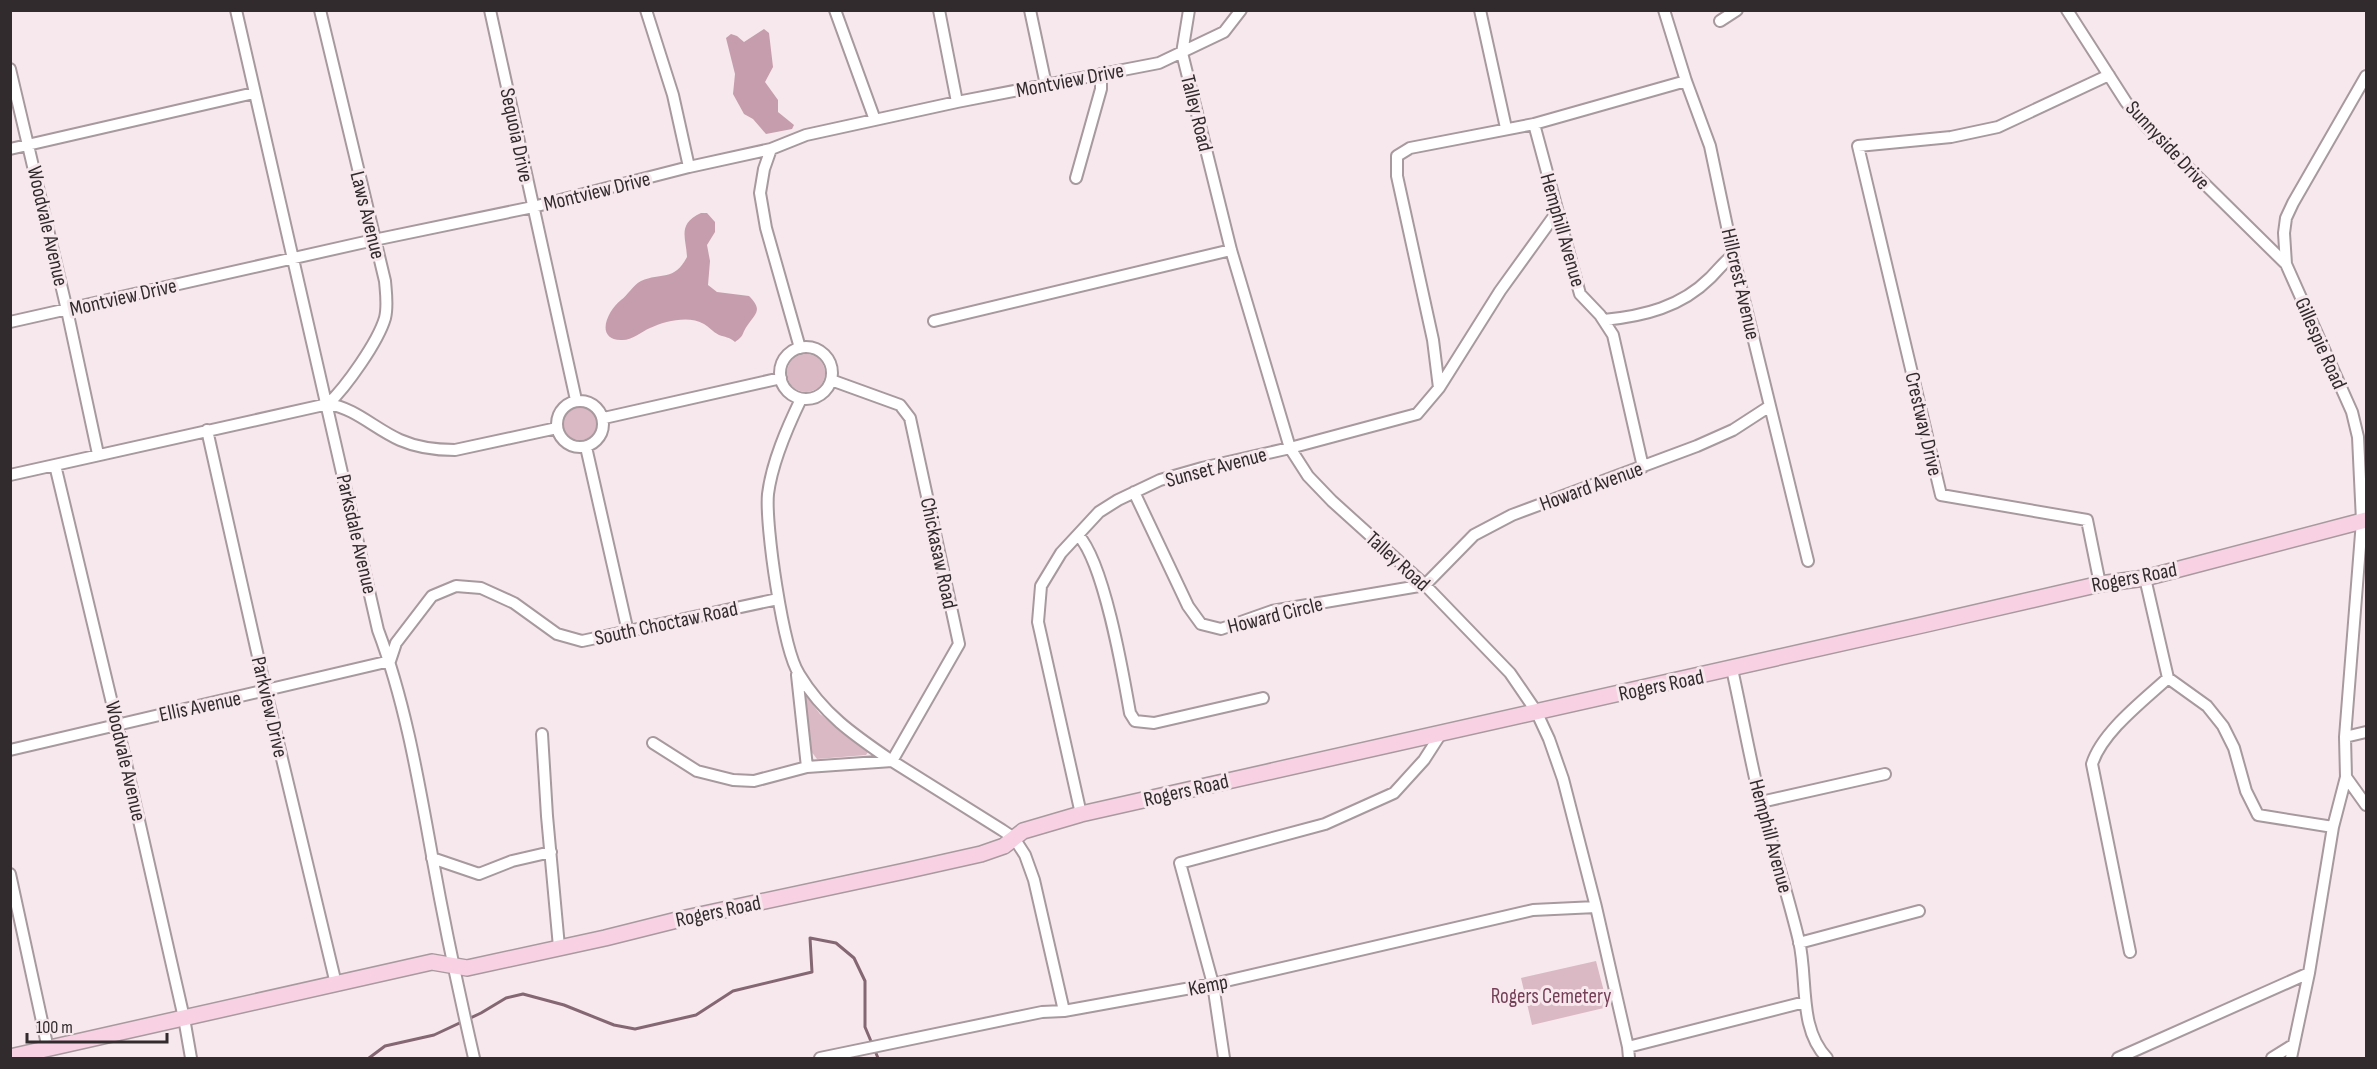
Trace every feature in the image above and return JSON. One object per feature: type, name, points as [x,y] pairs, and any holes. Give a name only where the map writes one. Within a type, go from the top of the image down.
[{"type":"street","name":"Parksdale Avenue","points":[[236,10],[378,630],[390,662],[426,812],[432,858],[452,964],[474,1059]]},
{"type":"street","name":"Laws Avenue","points":[[320,10],[385,281],[387,300],[385,318],[378,334],[341,391],[328,404]]},
{"type":"street","name":"Sequoia Drive","points":[[490,10],[576,400]]},
{"type":"street","points":[[646,10],[673,95],[690,167]]},
{"type":"street","points":[[835,10],[875,120]]},
{"type":"street","points":[[939,10],[957,102]]},
{"type":"street","points":[[1030,10],[1046,85]]},
{"type":"street","name":"Talley Road","points":[[1190,10],[1182,53],[1231,250],[1290,448],[1308,476],[1332,501],[1425,585],[1510,673],[1536,711],[1550,739],[1563,779],[1596,907],[1629,1059]]},
{"type":"street","name":"Talley Road","points":[[1182,53],[1224,32],[1241,10]]},
{"type":"street","points":[[1480,10],[1506,128]]},
{"type":"street","name":"Hillcrest Avenue","points":[[1664,10],[1710,147],[1733,255],[1808,561]]},
{"type":"street","points":[[1720,21],[1737,10]]},
{"type":"street","name":"Sunnyside Drive","points":[[2067,10],[2126,102],[2147,127],[2286,264]]},
{"type":"street","name":"Montview Drive","points":[[10,322],[374,240],[533,207],[771,149],[806,135],[957,102],[1159,63],[1182,53]]},
{"type":"street","name":"Woodvale Avenue","points":[[10,69],[67,310],[98,454]]},
{"type":"street","points":[[1076,178],[1101,89],[1101,74]]},
{"type":"street","name":"Crestway Drive","points":[[2100,584],[2087,520],[1941,495],[1858,146],[1951,137],[1998,127],[2109,75]]},
{"type":"street","name":"Gillespie Road","points":[[2291,1059],[2309,973],[2333,826],[2346,777],[2345,737],[2364,521],[2358,437],[2352,412],[2286,264],[2284,233],[2286,218],[2367,76]]},
{"type":"street","points":[[1439,388],[1433,340],[1397,176],[1397,156],[1410,148],[1534,124],[1686,81]]},
{"type":"street","points":[[10,149],[254,93]]},
{"type":"street","name":"Hemphill Avenue","points":[[1534,124],[1580,294],[1604,320],[1613,335],[1643,467]]},
{"type":"street","points":[[771,149],[764,169],[760,193],[766,228],[800,348]]},
{"type":"street","name":"Sunset Avenue","points":[[1081,814],[1038,622],[1041,586],[1061,553],[1099,512],[1160,480],[1417,414],[1439,388],[1500,291],[1557,212]]},
{"type":"street","points":[[934,321],[1231,250]]},
{"type":"street","points":[[1604,320],[1647,314],[1674,304],[1710,278],[1723,262],[1733,255]]},
{"type":"street","points":[[800,348],[819,350],[828,358],[831,380],[827,388],[818,396],[801,399],[791,394],[783,385],[780,369],[784,359],[791,352],[800,348]]},
{"type":"street","points":[[604,418],[781,378]]},
{"type":"street","name":"Chickasaw Road","points":[[831,380],[900,405],[910,418],[959,644],[892,761]]},
{"type":"street","points":[[801,399],[779,452],[768,495],[778,599],[797,672],[807,767]]},
{"type":"street","points":[[576,400],[586,400],[596,406],[604,418],[603,431],[596,441],[586,447],[572,446],[561,438],[557,428],[557,417],[565,405],[576,400]]},
{"type":"street","points":[[10,475],[328,404],[342,406],[399,440],[438,450],[455,450],[557,428]]},
{"type":"street","name":"Howard Avenue","points":[[1425,585],[1474,535],[1512,515],[1643,467],[1733,430],[1770,406]]},
{"type":"street","name":"Parkview Drive","points":[[207,430],[266,692],[336,984]]},
{"type":"street","points":[[586,447],[628,632]]},
{"type":"street","name":"Woodvale Avenue","points":[[55,465],[184,1018],[190,1059]]},
{"type":"street","name":"Howard Circle","points":[[1134,492],[1188,606],[1201,624],[1221,629],[1272,611],[1425,585]]},
{"type":"street","name":"Rogers Road","points":[[10,1057],[432,962],[467,968],[981,854],[1004,846],[1023,831],[1081,814],[1732,669],[2100,584],[2145,578],[2364,521]]},
{"type":"street","points":[[1078,535],[1083,540],[1106,601],[1130,713],[1135,722],[1154,723],[1263,698]]},
{"type":"street","points":[[2145,578],[2168,678],[2207,706],[2223,726],[2234,747],[2246,791],[2258,815],[2333,826]]},
{"type":"street","name":"South Choctaw Road","points":[[390,662],[396,643],[432,596],[456,586],[481,588],[514,603],[557,634],[582,641],[778,599]]},
{"type":"street","name":"Ellis Avenue","points":[[10,750],[390,662]]},
{"type":"street","name":"Hemphill Avenue","points":[[1732,669],[1761,802],[1799,943],[1805,1002],[1818,1049],[1827,1059]]},
{"type":"street","points":[[797,672],[821,705],[846,729],[892,761],[1014,838],[1025,855],[1034,880],[1064,1011]]},
{"type":"street","points":[[2130,952],[2092,764],[2096,751],[2130,713],[2168,678]]},
{"type":"street","points":[[1224,1059],[1213,984],[1180,863],[1325,824],[1394,793],[1424,760],[1442,732]]},
{"type":"street","points":[[2345,737],[2367,732]]},
{"type":"street","points":[[542,734],[559,947]]},
{"type":"street","points":[[653,743],[697,771],[733,780],[754,781],[807,767],[892,761]]},
{"type":"street","points":[[1761,802],[1885,774]]},
{"type":"street","points":[[2346,777],[2367,805]]},
{"type":"street","points":[[432,858],[479,874],[512,861],[551,852]]},
{"type":"street","points":[[10,874],[48,1049]]},
{"type":"street","name":"Kemp","points":[[820,1059],[1042,1012],[1064,1011],[1213,984],[1533,910],[1596,907]]},
{"type":"street","points":[[1799,943],[1919,911]]},
{"type":"street","points":[[2118,1059],[2309,973]]},
{"type":"street","points":[[1628,1047],[1805,1002]]},
{"type":"street","points":[[2272,1059],[2293,1045]]},
{"type":"green space","points":[[806,354],[820,359],[825,373],[820,387],[806,392],[792,387],[787,373],[792,359]]},
{"type":"green space","points":[[580,404],[593,409],[598,422],[593,435],[580,440],[567,435],[562,422],[567,409]]},
{"type":"green space","points":[[807,697],[820,714],[868,752],[866,755],[817,759],[811,751],[803,698]]},
{"type":"green space","name":"Rogers Cemetery","points":[[1596,961],[1608,1007],[1532,1025],[1521,978]]},
{"type":"shaded area","points":[[764,29],[769,33],[773,67],[765,82],[778,100],[778,112],[794,125],[792,129],[766,134],[753,119],[744,114],[733,94],[735,74],[726,38],[731,34],[744,42]]},
{"type":"shaded area","points":[[707,213],[715,222],[715,232],[707,245],[710,261],[708,285],[717,292],[749,296],[757,308],[742,336],[735,342],[719,335],[698,321],[684,319],[656,325],[628,339],[621,340],[608,335],[606,323],[612,310],[638,283],[648,278],[672,273],[682,265],[687,257],[686,226],[693,217]]},
{"type":"waterway","points":[[369,1058],[385,1046],[434,1035],[481,1013],[506,998],[523,994],[564,1005],[614,1025],[635,1029],[696,1015],[733,991],[812,972],[810,938],[836,943],[854,958],[865,981],[865,1027],[878,1058]]}]
